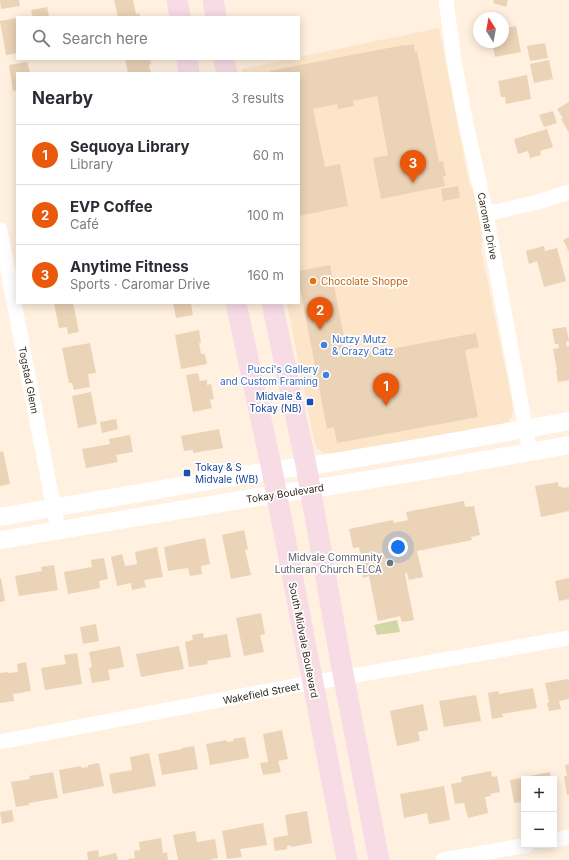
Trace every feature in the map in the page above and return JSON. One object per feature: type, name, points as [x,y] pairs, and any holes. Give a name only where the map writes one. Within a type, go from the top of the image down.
[{"type":"main road","points":[[177,0],[180,16]]},
{"type":"main road","points":[[213,0],[216,16]]},
{"type":"main road","points":[[187,60],[189,72]]},
{"type":"main road","points":[[224,60],[227,72]]},
{"type":"main road","name":"South Midvale Boulevard","points":[[236,304],[272,470],[347,860]]},
{"type":"main road","points":[[272,304],[306,465],[344,678],[379,860]]},
{"type":"street","name":"Caromar Drive","points":[[446,0],[454,60],[464,114],[486,214],[530,452]]},
{"type":"street","points":[[486,214],[538,202],[569,192]]},
{"type":"street","name":"Togstad Glenn","points":[[0,230],[58,530]]},
{"type":"street","points":[[0,517],[569,421]]},
{"type":"street","name":"Tokay Boulevard","points":[[0,540],[428,470],[569,444]]},
{"type":"street","name":"Wakefield Street","points":[[0,742],[313,683],[569,638]]},
{"type":"street","points":[[557,839],[569,837]]},
{"type":"street","points":[[443,860],[521,846]]},
{"type":"shaded area","points":[[439,28],[469,183],[476,196],[483,240],[481,249],[511,396],[513,411],[508,423],[504,425],[336,453],[323,453],[316,446],[287,304],[300,304],[300,72],[242,72],[242,69],[286,60],[300,60],[300,57]]},
{"type":"green space","points":[[397,620],[400,632],[377,635],[374,625]]},
{"type":"building","points":[[0,0],[19,0],[20,6],[1,9]]},
{"type":"building","points":[[114,0],[133,0],[136,14],[139,13],[140,16],[118,16]]},
{"type":"building","points":[[494,0],[508,0],[506,7],[493,3]]},
{"type":"building","points":[[47,7],[49,16],[33,16],[31,10]]},
{"type":"building","points":[[16,18],[16,53],[6,55],[0,21]]},
{"type":"building","points":[[516,26],[521,52],[495,57],[493,48],[509,48],[509,28]]},
{"type":"building","points":[[545,43],[548,58],[530,61],[527,46]]},
{"type":"building","points":[[414,44],[415,52],[417,51],[439,162],[443,161],[446,176],[443,176],[445,186],[381,199],[373,158],[388,155],[377,96],[353,101],[354,106],[338,109],[337,104],[313,109],[325,167],[340,164],[348,206],[300,216],[300,72],[269,71]]},
{"type":"building","points":[[125,60],[150,60],[151,64],[149,65],[151,72],[128,72]]},
{"type":"building","points":[[549,60],[553,79],[534,83],[530,64]]},
{"type":"building","points":[[27,62],[30,72],[16,72],[16,90],[13,91],[9,65]]},
{"type":"building","points":[[527,75],[531,99],[506,104],[505,97],[501,97],[498,81]]},
{"type":"building","points":[[569,102],[569,133],[561,119],[563,118],[557,109]]},
{"type":"building","points":[[553,111],[557,123],[544,127],[539,115]]},
{"type":"building","points":[[547,129],[553,147],[540,151],[541,155],[530,158],[528,151],[518,154],[514,139]]},
{"type":"building","points":[[458,186],[460,198],[443,201],[441,189]]},
{"type":"building","points":[[569,237],[569,252],[563,240]]},
{"type":"building","points":[[544,246],[545,251],[557,248],[566,281],[544,287],[537,261],[529,264],[526,251]]},
{"type":"building","points":[[330,265],[348,357],[476,333],[479,347],[465,350],[478,417],[337,443],[334,427],[327,429],[300,287],[300,271]]},
{"type":"building","points":[[54,304],[73,304],[79,332],[68,334],[67,327],[59,328]]},
{"type":"building","points":[[173,304],[191,304],[193,315],[176,318]]},
{"type":"building","points":[[566,327],[569,340],[566,342],[567,347],[569,346],[569,380],[558,382],[553,349],[559,348],[558,344],[555,344],[552,329]]},
{"type":"building","points":[[199,330],[201,354],[205,354],[207,364],[181,369],[175,335]]},
{"type":"building","points":[[90,343],[96,373],[88,374],[90,387],[74,390],[72,383],[69,383],[62,348]]},
{"type":"building","points":[[198,373],[200,381],[207,380],[207,385],[211,384],[214,399],[210,400],[212,408],[193,412],[186,375]]},
{"type":"building","points":[[91,392],[97,424],[78,428],[72,396]]},
{"type":"building","points":[[116,419],[118,429],[102,433],[100,422]]},
{"type":"building","points":[[219,429],[223,448],[193,453],[193,450],[184,451],[181,436]]},
{"type":"building","points":[[130,435],[133,452],[116,455],[118,462],[86,468],[82,449],[110,444],[109,439]]},
{"type":"building","points":[[3,451],[10,484],[0,486],[0,452]]},
{"type":"building","points":[[558,482],[559,487],[569,487],[569,511],[541,517],[535,486]]},
{"type":"building","name":"Midvale Community Lutheran Church ELCA","points":[[464,501],[465,507],[474,506],[480,535],[471,537],[472,540],[417,551],[423,577],[409,580],[407,573],[405,574],[414,620],[402,622],[400,616],[378,621],[369,576],[363,578],[358,553],[360,553],[359,547],[353,548],[349,529],[393,520],[394,523],[408,520],[406,512]]},
{"type":"building","points":[[244,530],[248,549],[245,550],[251,575],[231,579],[222,535]]},
{"type":"building","points":[[205,538],[210,564],[201,566],[202,574],[190,576],[188,568],[168,571],[164,547]]},
{"type":"building","points":[[157,547],[163,577],[144,580],[146,587],[132,590],[131,583],[117,586],[111,557],[122,554],[125,566],[137,564],[135,552]]},
{"type":"building","points":[[104,558],[108,579],[99,581],[100,588],[68,594],[64,572],[92,567],[91,560]]},
{"type":"building","points":[[54,565],[58,590],[19,596],[15,576],[42,571],[41,567]]},
{"type":"building","points":[[0,578],[5,601],[0,602]]},
{"type":"building","points":[[569,578],[569,599],[559,601],[555,581]]},
{"type":"building","points":[[261,613],[265,634],[260,635],[264,652],[244,656],[236,618]]},
{"type":"building","points":[[96,624],[99,641],[83,644],[80,627]]},
{"type":"building","points":[[203,633],[204,638],[227,634],[231,657],[207,661],[208,664],[189,667],[185,642],[193,640],[192,635]]},
{"type":"building","points":[[120,646],[124,667],[108,670],[110,680],[92,683],[89,668],[92,667],[89,652]]},
{"type":"building","points":[[179,646],[184,669],[141,677],[136,654]]},
{"type":"building","points":[[77,653],[82,684],[45,690],[41,668],[66,664],[64,655]]},
{"type":"building","points":[[26,662],[31,691],[13,694],[14,701],[0,703],[0,673],[18,672],[17,664]]},
{"type":"building","points":[[568,679],[569,699],[559,701],[561,709],[549,711],[547,703],[549,702],[545,683]]},
{"type":"building","points":[[533,688],[537,708],[502,714],[503,717],[492,719],[488,693],[498,691],[499,694]]},
{"type":"building","points":[[476,695],[481,721],[444,727],[439,701]]},
{"type":"building","points":[[423,704],[428,730],[418,732],[420,741],[397,746],[390,711]]},
{"type":"building","points":[[282,730],[288,759],[278,761],[281,772],[263,775],[260,763],[268,762],[263,734]]},
{"type":"building","points":[[245,737],[249,758],[210,765],[206,744],[227,740],[227,742],[234,741],[233,739]]},
{"type":"building","points":[[194,746],[198,769],[162,775],[158,754]]},
{"type":"building","points":[[149,753],[156,786],[113,794],[109,774],[132,770],[130,757]]},
{"type":"building","points":[[99,763],[104,786],[63,794],[59,770],[81,766],[81,768],[88,767],[88,765]]},
{"type":"building","points":[[569,764],[569,795],[567,795],[564,776],[567,776],[565,765]]},
{"type":"building","points":[[491,771],[492,777],[497,776],[500,792],[490,794],[491,796],[485,797],[488,813],[468,818],[464,803],[455,804],[451,784],[462,782],[461,777]]},
{"type":"building","points":[[53,772],[58,798],[16,807],[11,782],[30,779],[29,776]]},
{"type":"building","points":[[550,772],[551,776],[530,776]]},
{"type":"building","points":[[521,778],[521,802],[514,803],[510,780]]},
{"type":"building","points":[[444,786],[450,820],[429,824],[427,813],[404,818],[400,794]]},
{"type":"building","points":[[12,810],[14,821],[2,824],[0,812]]},
{"type":"building","points":[[307,811],[312,843],[291,847],[290,845],[287,846],[287,849],[275,851],[273,838],[288,835],[285,815]]},
{"type":"building","points":[[263,823],[267,845],[240,849],[242,857],[227,859],[222,831]]},
{"type":"building","points":[[195,831],[197,842],[215,839],[218,858],[209,860],[178,860],[173,835]]},
{"type":"building","points":[[161,838],[163,853],[167,852],[168,860],[128,860],[135,858],[134,851],[140,850],[139,842]]},
{"type":"building","points":[[98,850],[99,857],[116,853],[118,860],[88,860],[87,852]]},
{"type":"place","name":"Anytime Fitness","points":[[413,183]]},
{"type":"place","name":"Chocolate Shoppe","points":[[313,281]]},
{"type":"place","name":"EVP Coffee","points":[[320,330]]},
{"type":"place","name":"Nutzy Mutz & Crazy Catz","points":[[324,345]]},
{"type":"place","name":"Pucci's Gallery and Custom Framing","points":[[326,375]]},
{"type":"place","name":"Midvale & Tokay (NB)","points":[[310,402]]},
{"type":"place","name":"Sequoya Library","points":[[386,406]]},
{"type":"place","name":"Tokay & S Midvale (WB)","points":[[187,473]]},
{"type":"place","name":"Midvale Community Lutheran Church ELCA","points":[[390,563]]}]
